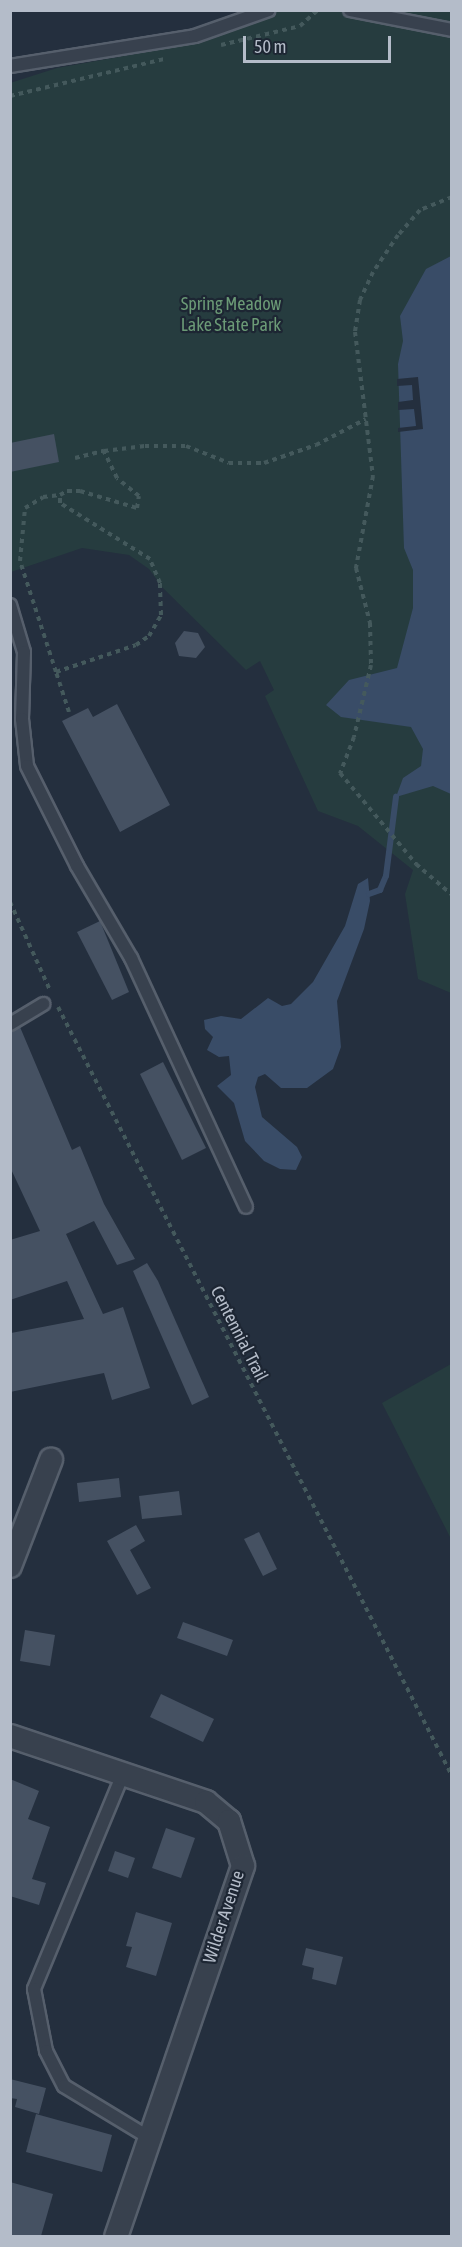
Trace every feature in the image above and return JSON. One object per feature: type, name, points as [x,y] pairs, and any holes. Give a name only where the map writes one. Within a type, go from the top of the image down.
[{"type":"street","points":[[10,1566],[51,1460]]},
{"type":"street","name":"Wilder Avenue","points":[[10,1736],[206,1802],[229,1821],[243,1866],[116,2236]]},
{"type":"lane","points":[[10,66],[195,36],[269,10]]},
{"type":"lane","points":[[350,10],[452,30]]},
{"type":"lane","points":[[10,605],[24,652],[22,719],[27,766],[77,866],[131,958],[246,1207]]},
{"type":"lane","points":[[10,1024],[43,1004]]},
{"type":"lane","points":[[123,1774],[34,1989],[46,2051],[64,2086],[150,2138]]},
{"type":"path","points":[[452,197],[420,210],[373,272],[360,300],[355,332],[373,476],[356,568],[370,623],[371,665],[354,737],[340,773],[400,840],[416,864],[452,895]]},
{"type":"path","points":[[75,458],[104,451],[145,446],[186,446],[229,464],[264,463],[316,445],[366,418]]},
{"type":"path","points":[[69,712],[20,561],[25,508],[43,497],[60,495],[67,490],[80,491],[137,508],[139,496],[117,478],[104,451]]},
{"type":"path","points":[[56,672],[126,649],[149,636],[160,615],[162,597],[150,559],[128,542],[66,508],[60,503],[60,495]]},
{"type":"path","points":[[10,902],[52,994]]},
{"type":"path","name":"Centennial Trail","points":[[57,1005],[452,1776]]},
{"type":"green space","name":"Spring Meadow Lake State Park","points":[[276,11],[451,11],[451,993],[418,979],[405,894],[413,870],[358,826],[318,811],[265,696],[274,690],[260,661],[246,670],[163,588],[149,569],[129,555],[82,548],[11,572],[10,83],[57,68],[191,44]]},
{"type":"green space","points":[[451,1364],[451,1539],[382,1403]]},
{"type":"water","points":[[451,256],[451,794],[433,786],[396,797],[403,778],[421,766],[423,749],[411,727],[341,717],[326,705],[349,680],[397,668],[413,608],[413,570],[404,548],[398,364],[403,341],[400,316],[426,269]]},
{"type":"water","points":[[368,878],[370,901],[364,929],[337,1001],[341,1047],[333,1069],[307,1088],[281,1088],[265,1074],[258,1077],[255,1087],[262,1117],[297,1147],[302,1157],[296,1170],[280,1169],[264,1161],[245,1141],[234,1103],[217,1086],[231,1075],[229,1056],[219,1057],[207,1050],[213,1037],[205,1029],[204,1020],[221,1016],[241,1019],[268,998],[282,1006],[291,1004],[313,982],[345,926],[358,884]]},
{"type":"pier","points":[[418,377],[423,429],[398,432],[398,428],[416,426],[414,409],[398,410],[398,402],[413,400],[412,385],[397,386],[397,379]]},
{"type":"building","points":[[54,434],[59,462],[10,472],[10,443]]},
{"type":"building","points":[[184,631],[198,633],[205,647],[196,658],[179,656],[175,643]]},
{"type":"building","points":[[117,704],[170,805],[120,832],[62,721],[88,708],[93,717]]},
{"type":"building","points":[[100,921],[129,992],[112,1000],[77,932]]},
{"type":"building","points":[[20,1027],[72,1150],[80,1146],[104,1204],[135,1259],[117,1265],[94,1221],[66,1234],[103,1314],[123,1307],[150,1388],[112,1400],[104,1373],[10,1392],[11,1333],[84,1319],[67,1281],[10,1300],[10,1240],[40,1231],[10,1167],[10,1032]]},
{"type":"building","points":[[163,1062],[206,1148],[182,1160],[140,1074]]},
{"type":"building","points":[[147,1263],[158,1281],[209,1397],[192,1405],[133,1271]]},
{"type":"building","points":[[119,1478],[121,1497],[79,1502],[77,1483]]},
{"type":"building","points":[[179,1491],[182,1515],[142,1519],[139,1496]]},
{"type":"building","points":[[136,1525],[145,1541],[130,1550],[151,1588],[137,1595],[107,1541]]},
{"type":"building","points":[[259,1532],[277,1569],[263,1576],[244,1539]]},
{"type":"building","points":[[183,1622],[233,1640],[227,1656],[177,1638]]},
{"type":"building","points":[[25,1630],[55,1635],[50,1666],[20,1661]]},
{"type":"building","points":[[161,1694],[214,1719],[203,1742],[150,1717]]},
{"type":"building","points":[[10,1779],[39,1791],[28,1819],[50,1827],[32,1879],[46,1883],[39,1905],[10,1896]]},
{"type":"building","points":[[166,1828],[195,1838],[181,1878],[152,1868]]},
{"type":"building","points":[[115,1851],[135,1858],[128,1878],[108,1871]]},
{"type":"building","points":[[136,1912],[172,1923],[156,1976],[126,1967],[132,1947],[126,1946]]},
{"type":"building","points":[[306,1948],[343,1957],[336,1985],[312,1979],[314,1968],[302,1965]]},
{"type":"building","points":[[10,2079],[46,2088],[39,2114],[15,2107],[17,2099],[10,2098]]},
{"type":"building","points":[[36,2114],[112,2135],[102,2172],[26,2152]]},
{"type":"building","points":[[10,2182],[53,2194],[41,2236],[10,2236]]},
{"type":"waterway","points":[[369,894],[380,890],[386,876],[396,797]]}]
